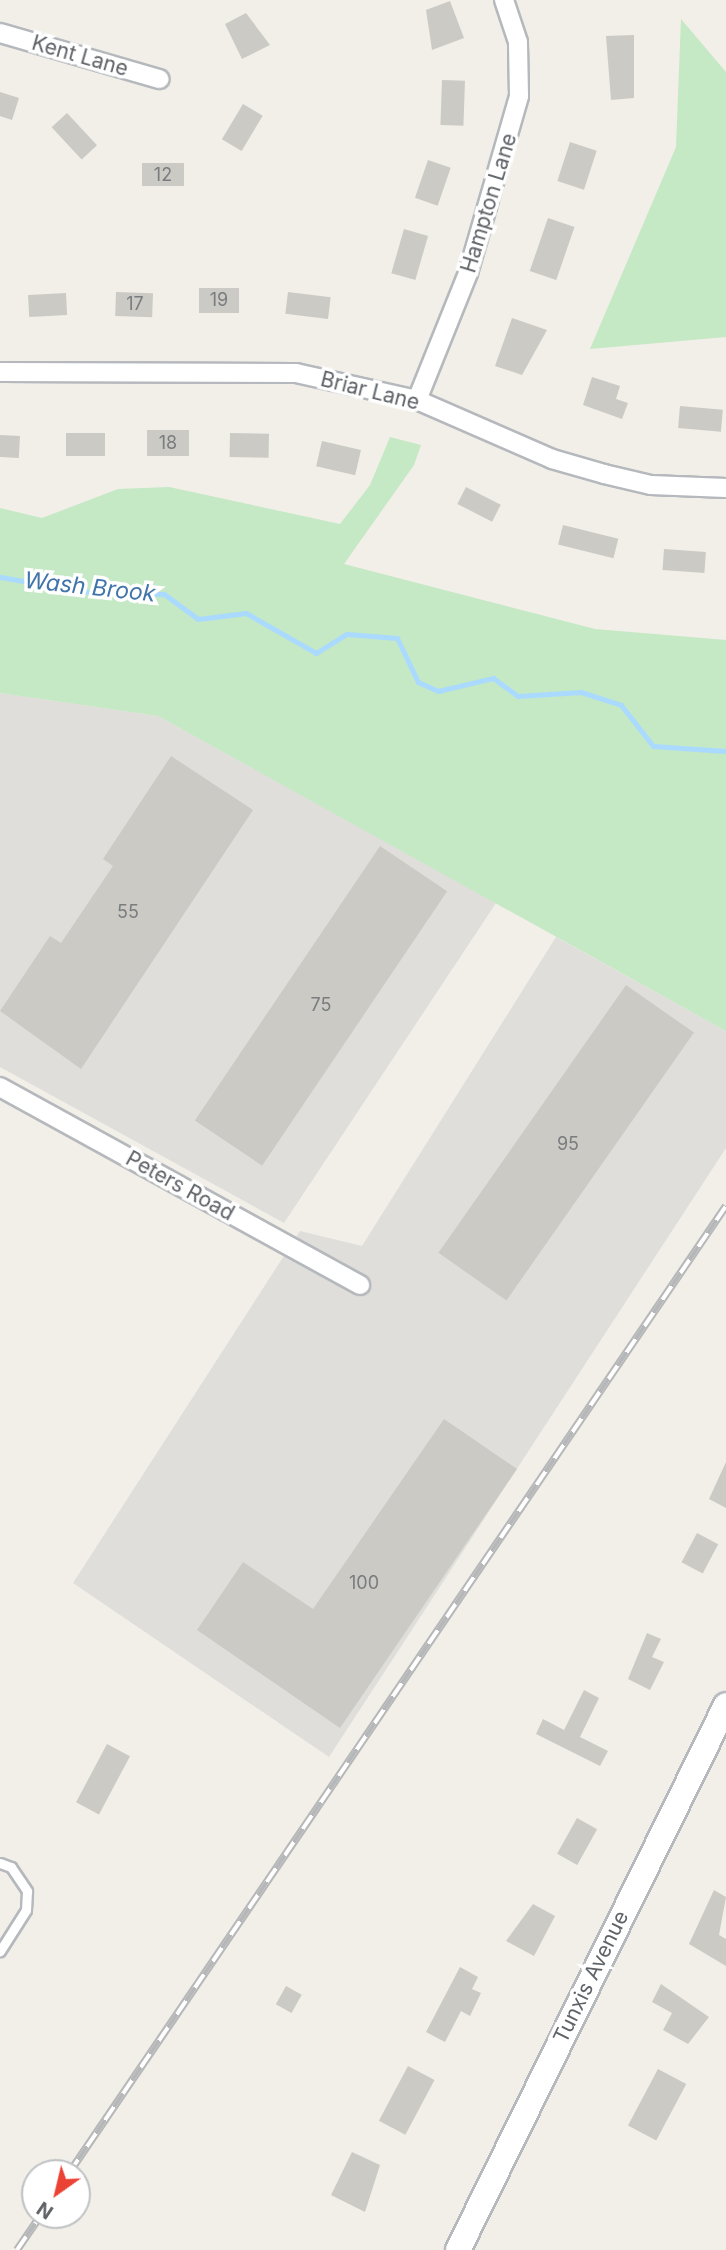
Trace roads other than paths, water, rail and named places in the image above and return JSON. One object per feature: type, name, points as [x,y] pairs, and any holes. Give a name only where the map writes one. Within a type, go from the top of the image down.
[{"type":"main road","name":"Tunxis Avenue","points":[[458,2250],[726,1705]]},
{"type":"street","name":"Hampton Lane","points":[[417,400],[468,274],[514,119],[518,42],[504,0]]},
{"type":"street","name":"Kent Lane","points":[[0,33],[159,79]]},
{"type":"street","name":"Briar Lane","points":[[0,372],[296,373],[417,400],[591,471],[651,485],[726,488]]},
{"type":"street","name":"Peters Road","points":[[0,1087],[360,1285]]},
{"type":"lane","points":[[0,1863],[11,1867],[27,1891],[26,1910],[0,1951]]},
{"type":"waterway","name":"Wash Brook","points":[[0,577],[89,592],[164,594],[198,619],[246,613],[316,653],[347,634],[397,638],[418,682],[438,691],[493,678],[518,696],[581,692],[621,705],[653,746],[726,751]]},
{"type":"railway","points":[[79,2159],[726,1206]]},
{"type":"railway","points":[[17,2250],[31,2229]]}]
